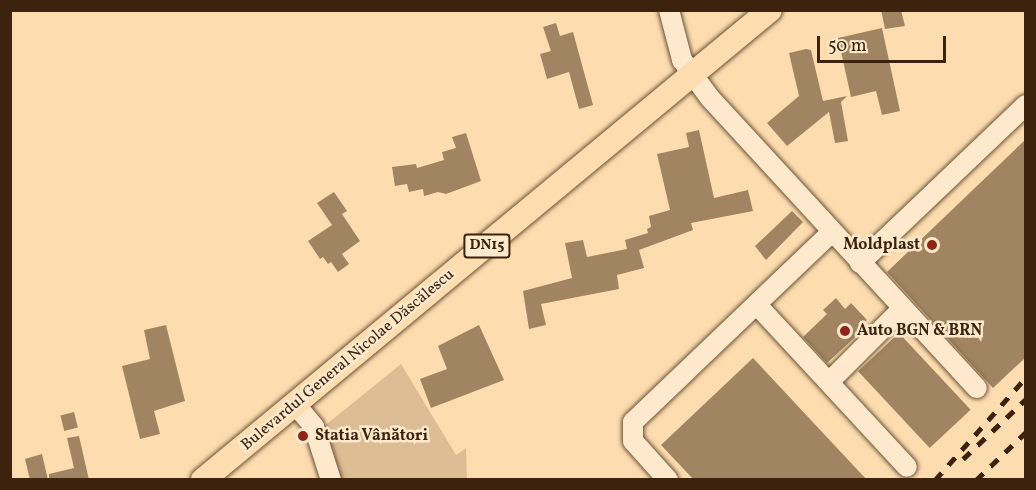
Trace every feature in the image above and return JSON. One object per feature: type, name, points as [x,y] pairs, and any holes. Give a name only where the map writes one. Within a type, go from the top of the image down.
[{"type":"main road","name":"Bulevardul General Nicolae Dăscălescu","points":[[203,480],[770,10]]},
{"type":"lane","points":[[669,10],[682,60],[693,76],[831,233],[977,388]]},
{"type":"lane","points":[[860,263],[1026,105]]},
{"type":"lane","points":[[668,480],[633,441],[633,422],[758,306],[831,233]]},
{"type":"lane","points":[[758,306],[907,467]]},
{"type":"lane","points":[[829,382],[902,309]]},
{"type":"lane","points":[[295,404],[314,427],[331,480]]},
{"type":"shaded area","points":[[401,364],[456,455],[466,448],[467,479],[337,479],[322,428]]},
{"type":"building","points":[[881,10],[901,10],[905,26],[885,29]]},
{"type":"building","points":[[556,23],[560,36],[573,32],[593,105],[579,109],[569,72],[547,79],[540,54],[551,51],[543,27]]},
{"type":"building","points":[[882,28],[900,111],[882,115],[876,91],[851,97],[838,38]]},
{"type":"building","points":[[811,50],[823,101],[847,96],[841,102],[848,141],[835,143],[829,112],[787,146],[767,123],[799,96],[789,53]]},
{"type":"building","points":[[699,130],[714,198],[748,190],[753,211],[691,223],[693,230],[639,250],[644,268],[617,275],[619,289],[541,304],[546,325],[529,329],[523,291],[572,278],[565,243],[583,240],[587,257],[627,249],[625,240],[648,233],[647,229],[651,227],[649,216],[670,210],[657,154],[689,147],[686,133]]},
{"type":"building","points":[[466,133],[481,181],[446,194],[438,192],[424,196],[423,189],[409,192],[407,184],[395,186],[392,167],[416,164],[417,168],[444,160],[442,152],[456,148],[452,137]]},
{"type":"building","points":[[1026,139],[1026,357],[993,388],[887,272]]},
{"type":"building","points":[[334,192],[347,211],[342,214],[360,241],[342,254],[349,264],[338,272],[331,262],[328,264],[323,257],[320,259],[308,241],[332,225],[317,203]]},
{"type":"building","points":[[792,211],[803,222],[766,260],[755,246]]},
{"type":"building","points":[[836,298],[845,309],[851,303],[867,320],[861,325],[864,329],[827,363],[803,337],[827,314],[823,310]]},
{"type":"building","points":[[166,325],[185,401],[154,411],[160,434],[140,439],[122,366],[150,359],[144,330]]},
{"type":"building","points":[[479,325],[504,380],[431,408],[420,379],[447,369],[438,346]]},
{"type":"building","points":[[899,333],[971,410],[930,448],[858,371]]},
{"type":"building","points":[[753,358],[867,480],[694,480],[661,445]]},
{"type":"building","points":[[74,412],[78,428],[64,431],[60,415]]},
{"type":"building","points":[[79,436],[89,480],[49,480],[49,474],[74,468],[67,438]]},
{"type":"building","points":[[42,454],[48,480],[30,480],[25,459]]},
{"type":"railway","points":[[935,480],[1026,377]]},
{"type":"railway","points":[[963,459],[1026,399]]},
{"type":"railway","points":[[976,480],[1026,432]]},
{"type":"place","name":"Moldplast","points":[[932,245]]},
{"type":"place","name":"Auto BGN & BRN","points":[[845,331]]},
{"type":"place","name":"Statia Vânători","points":[[303,436]]}]
